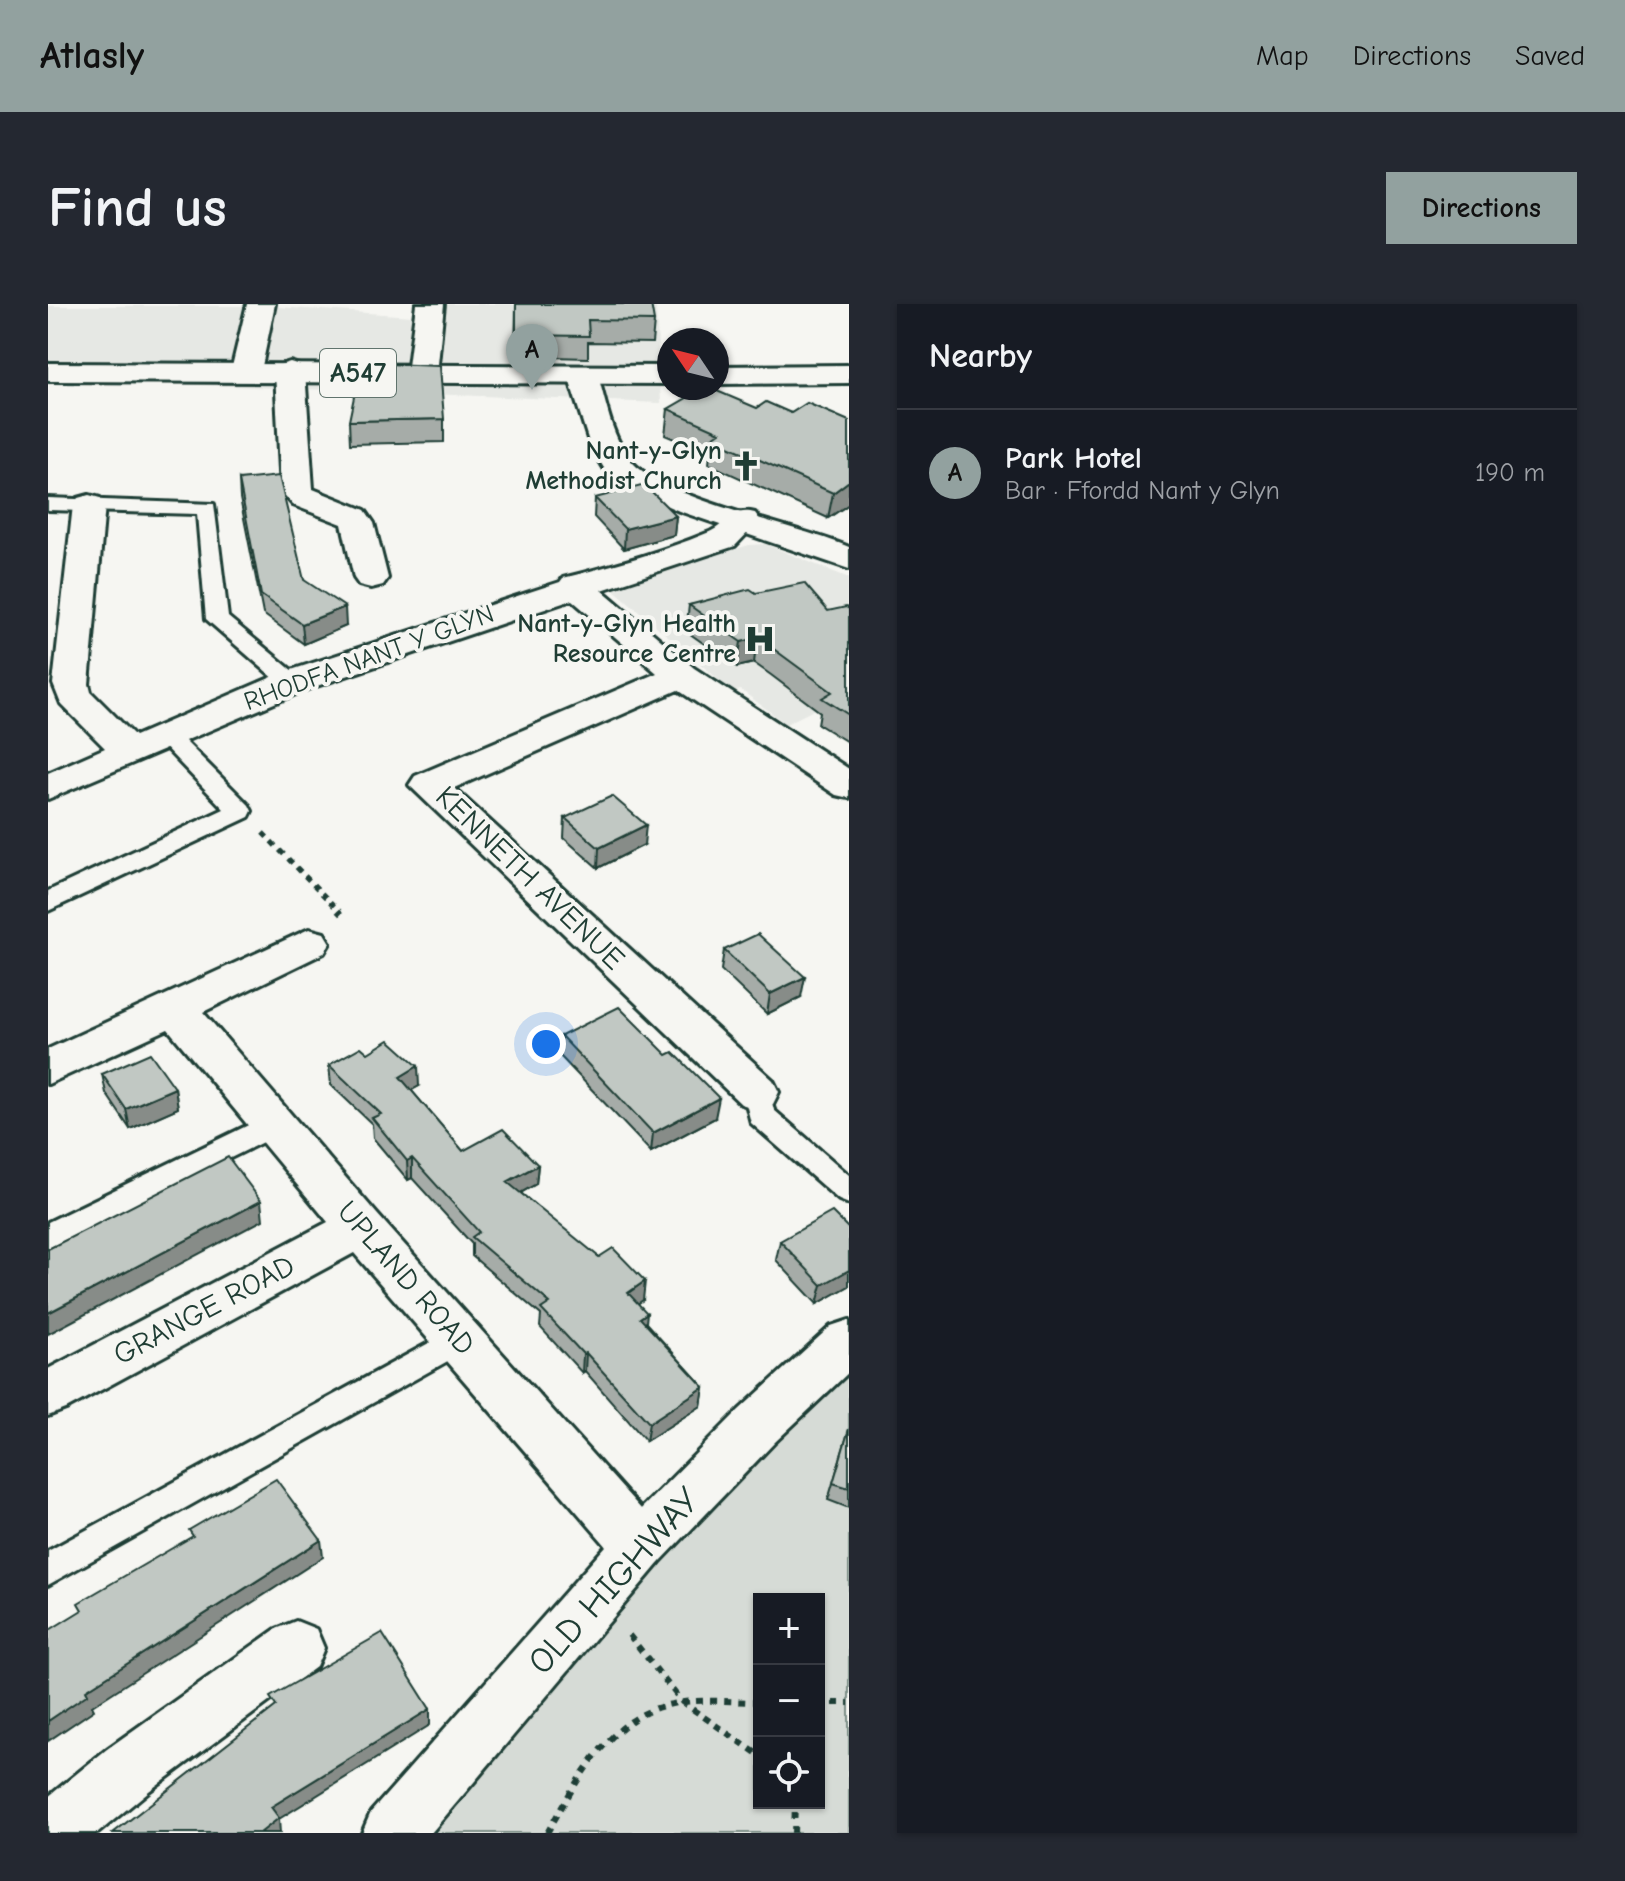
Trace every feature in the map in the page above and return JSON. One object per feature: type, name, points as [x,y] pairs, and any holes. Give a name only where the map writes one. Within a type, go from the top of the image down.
[{"type":"street","points":[[246,371],[261,304]]},
{"type":"street","points":[[422,374],[430,304]]},
{"type":"street","points":[[290,371],[297,491],[304,498],[354,517],[371,578]]},
{"type":"street","name":"A547","points":[[48,372],[657,375]]},
{"type":"street","points":[[729,375],[849,374]]},
{"type":"street","points":[[583,376],[607,448],[620,469],[638,483],[667,497],[744,520],[849,559]]},
{"type":"street","points":[[89,505],[71,684],[74,696],[130,752]]},
{"type":"street","name":"RHODFA NANT Y GLYN","points":[[48,787],[292,682],[575,585],[723,539],[744,520]]},
{"type":"street","points":[[575,585],[681,676],[849,786]]},
{"type":"street","name":"KENNETH AVENUE","points":[[681,676],[428,785],[757,1092]]},
{"type":"street","points":[[48,1068],[309,943]]},
{"type":"street","name":"UPLAND ROAD","points":[[175,1008],[360,1227],[640,1546]]},
{"type":"street","name":"GRANGE ROAD","points":[[48,1394],[360,1227]]},
{"type":"street","name":"OLD HIGHWAY","points":[[392,1833],[640,1546],[757,1426],[849,1341]]},
{"type":"street","points":[[51,1833],[128,1770],[296,1648]]},
{"type":"lane","points":[[48,504],[207,508],[217,619],[292,682]]},
{"type":"lane","points":[[48,902],[240,811],[167,736]]},
{"type":"lane","points":[[757,1092],[761,1115],[849,1192]]},
{"type":"lane","points":[[48,1236],[273,1124]]},
{"type":"lane","points":[[48,1569],[460,1339]]},
{"type":"path","points":[[240,811],[340,912],[309,943]]},
{"type":"path","points":[[597,1596],[682,1702],[753,1751]]},
{"type":"path","points":[[547,1833],[582,1770],[640,1715],[682,1702],[753,1702]]},
{"type":"path","points":[[825,1703],[849,1703]]},
{"type":"path","points":[[794,1833],[795,1809]]},
{"type":"shaded area","points":[[430,304],[661,304],[656,308],[657,400],[661,403],[48,379],[48,306],[261,306],[428,317]]},
{"type":"shaded area","name":"Nant-y-Glyn Health Resource Centre","points":[[765,544],[849,578],[849,692],[786,724],[741,690],[733,692],[612,588],[749,545]]},
{"type":"shaded area","points":[[849,1341],[849,1833],[392,1833]]},
{"type":"building","points":[[516,304],[651,304],[654,321],[588,320],[589,336],[516,335]]},
{"type":"building","points":[[361,363],[440,366],[444,419],[349,421]]},
{"type":"building","points":[[729,396],[757,408],[766,402],[791,413],[807,403],[849,421],[849,481],[833,493],[711,438],[720,432],[668,409],[683,400],[729,400]]},
{"type":"building","points":[[279,476],[304,580],[345,607],[302,624],[261,595],[239,480]]},
{"type":"building","points":[[645,485],[676,516],[625,529],[595,498]]},
{"type":"building","points":[[804,583],[828,611],[849,609],[849,715],[822,698],[832,692],[775,650],[757,638],[741,642],[689,605],[750,589],[756,593]]},
{"type":"building","points":[[612,796],[646,825],[599,848],[565,818]]},
{"type":"building","points":[[758,934],[805,977],[770,994],[724,950]]},
{"type":"building","points":[[619,1007],[667,1055],[673,1052],[719,1098],[653,1133],[561,1036]]},
{"type":"building","points":[[389,1040],[418,1066],[400,1077],[463,1151],[503,1129],[538,1165],[507,1182],[599,1257],[613,1248],[645,1281],[628,1293],[647,1313],[640,1318],[704,1387],[649,1423],[586,1353],[583,1354],[541,1309],[550,1303],[472,1237],[479,1232],[412,1158],[407,1161],[372,1118],[381,1114],[329,1065],[361,1047],[368,1053]]},
{"type":"building","points":[[150,1053],[175,1088],[126,1109],[102,1074]]},
{"type":"building","points":[[228,1157],[261,1201],[48,1313],[48,1249]]},
{"type":"building","points":[[832,1212],[849,1229],[849,1270],[822,1285],[780,1241]]},
{"type":"building","points":[[849,1429],[849,1488],[833,1483]]},
{"type":"building","points":[[276,1479],[321,1540],[86,1690],[88,1694],[48,1721],[48,1631],[82,1610],[78,1603],[193,1536],[189,1530]]},
{"type":"building","points":[[382,1633],[430,1709],[271,1807],[279,1818],[260,1833],[113,1833],[276,1706],[270,1697]]},
{"type":"place","name":"Park Hotel","points":[[532,390]]},
{"type":"place","name":"Nant-y-Glyn Methodist Church","points":[[746,466]]},
{"type":"place","name":"Nant-y-Glyn Health Resource Centre","points":[[760,639]]}]
